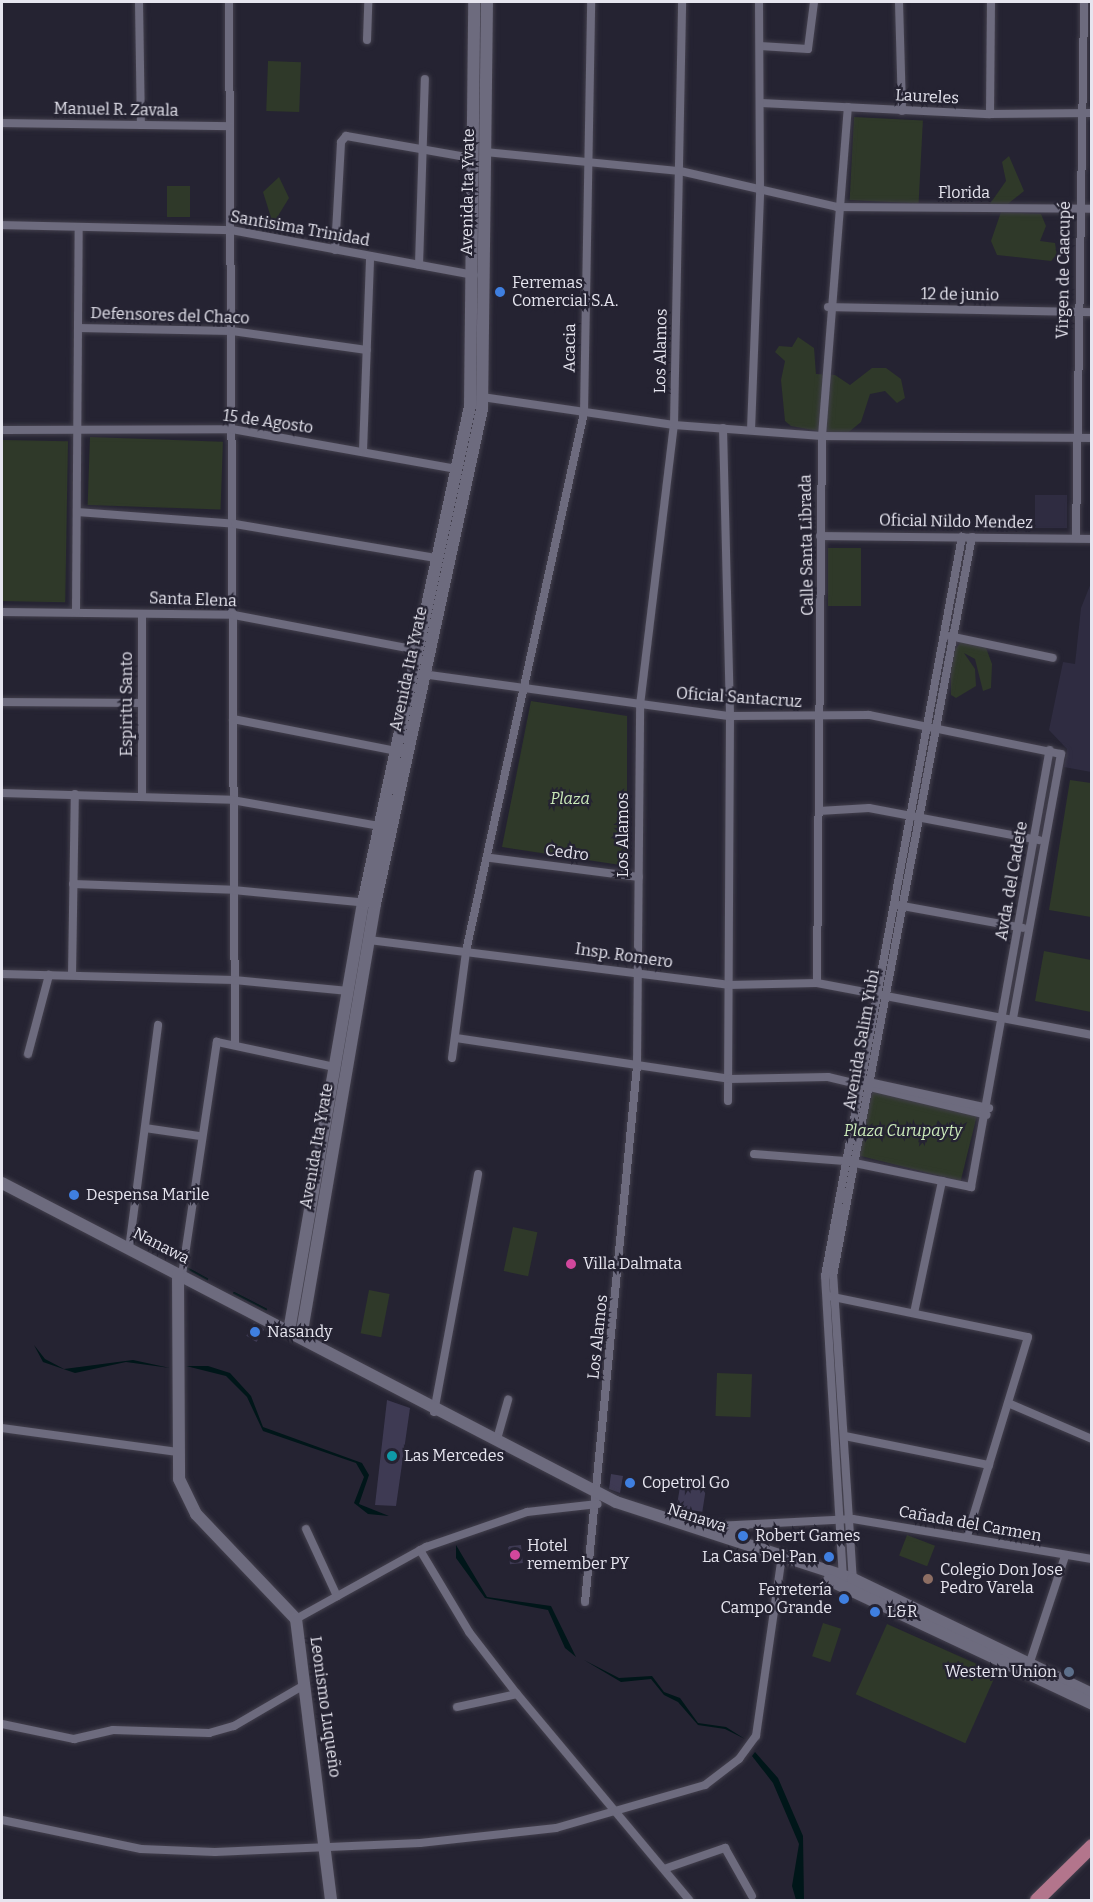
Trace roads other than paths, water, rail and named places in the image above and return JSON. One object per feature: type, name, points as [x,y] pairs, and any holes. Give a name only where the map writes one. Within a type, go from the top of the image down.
[{"type":"main road","points":[[1037,1900],[1092,1846]]},
{"type":"street","points":[[139,2],[141,125]]},
{"type":"street","points":[[229,2],[232,429],[235,524],[232,800],[235,1044]]},
{"type":"street","points":[[367,40],[368,2]]},
{"type":"street","name":"Avenida Ita Yvate","points":[[418,673],[417,650],[435,597],[437,558],[456,469],[482,397],[474,2]]},
{"type":"street","name":"Avenida Ita Yvate","points":[[477,154],[487,2]]},
{"type":"street","name":"Acacia","points":[[452,1058],[466,951],[491,858],[584,413],[591,2]]},
{"type":"street","name":"Los Alamos","points":[[585,1602],[598,1499],[637,1066],[640,705],[674,425],[682,2]]},
{"type":"street","points":[[751,430],[760,191],[759,2]]},
{"type":"street","points":[[760,46],[808,49],[814,2]]},
{"type":"street","points":[[899,2],[902,111]]},
{"type":"street","points":[[990,114],[991,2]]},
{"type":"street","name":"Virgen de Caacupé","points":[[1077,538],[1076,438],[1084,2]]},
{"type":"street","points":[[419,265],[420,148],[425,79]]},
{"type":"street","name":"Laureles","points":[[761,103],[990,114],[1092,113]]},
{"type":"street","name":"Calle Santa Librada","points":[[818,983],[822,436],[828,307],[848,107]]},
{"type":"street","name":"Manuel R. Zavala","points":[[2,123],[230,126]]},
{"type":"street","name":"Florida","points":[[335,250],[341,142],[346,136],[420,148],[477,154],[588,160],[680,171],[837,207],[1092,209]]},
{"type":"street","name":"Santisima Trinidad","points":[[2,225],[231,230],[478,276]]},
{"type":"street","points":[[76,612],[79,227]]},
{"type":"street","points":[[363,451],[370,256]]},
{"type":"street","name":"Avenida Ita Yvate","points":[[303,1338],[334,1067],[344,1049],[348,991],[473,422],[478,276]]},
{"type":"street","name":"12 de junio","points":[[828,307],[1092,312]]},
{"type":"street","name":"Defensores del Chaco","points":[[78,328],[232,331],[367,350]]},
{"type":"street","points":[[482,397],[674,425],[822,436],[1092,438]]},
{"type":"street","points":[[723,428],[730,716],[728,1101]]},
{"type":"street","name":"15 de Agosto","points":[[2,430],[232,429],[456,469]]},
{"type":"street","points":[[77,512],[235,524],[437,558]]},
{"type":"street","name":"Oficial Nildo Mendez","points":[[820,536],[1092,539]]},
{"type":"street","name":"Avenida Salim Yubi","points":[[848,1519],[829,1296],[859,1084],[875,992],[962,537]]},
{"type":"street","name":"Avenida Salim Yubi","points":[[849,1162],[869,1086],[972,537]]},
{"type":"street","name":"Santa Elena","points":[[2,612],[234,615],[417,650]]},
{"type":"street","name":"Espiritu Santo","points":[[142,614],[142,795]]},
{"type":"street","points":[[943,635],[1053,658]]},
{"type":"street","name":"Oficial Santacruz","points":[[418,673],[730,716],[819,718],[869,715],[926,722],[1050,750],[1061,754],[1041,841]]},
{"type":"street","points":[[2,702],[142,703]]},
{"type":"street","points":[[233,719],[402,752]]},
{"type":"street","name":"Avda. del Cadete","points":[[942,1181],[971,1187],[988,1112],[1002,1017],[1020,927],[1041,841],[1050,750]]},
{"type":"street","name":"Avenida Ita Yvate","points":[[289,1331],[320,1189],[344,1049],[369,940],[369,903],[379,826],[402,752]]},
{"type":"street","points":[[2,793],[142,795],[232,800],[379,826]]},
{"type":"street","points":[[72,975],[75,794]]},
{"type":"street","points":[[819,811],[869,808],[1041,841],[1029,929],[1012,1019]]},
{"type":"street","name":"Cedro","points":[[491,858],[639,877]]},
{"type":"street","points":[[73,884],[233,890],[369,903]]},
{"type":"street","points":[[892,904],[1029,929]]},
{"type":"street","name":"Insp. Romero","points":[[369,940],[728,985],[818,983],[886,994],[1092,1035]]},
{"type":"street","points":[[2,974],[234,980],[348,991]]},
{"type":"street","points":[[28,1053],[49,975]]},
{"type":"street","points":[[129,1249],[158,1025]]},
{"type":"street","points":[[456,1038],[729,1079],[811,1075],[988,1112]]},
{"type":"street","points":[[180,1274],[200,1136],[217,1042],[235,1044],[334,1067]]},
{"type":"street","points":[[145,1128],[200,1136]]},
{"type":"street","points":[[754,1154],[849,1162],[942,1181],[914,1313]]},
{"type":"street","points":[[436,1409],[478,1174]]},
{"type":"street","name":"Nanawa","points":[[2,1183],[303,1338],[598,1499],[848,1582],[1082,1692],[1092,1704]]},
{"type":"street","name":"Leonismo Luqueño","points":[[180,1274],[177,1452],[189,1505],[296,1619],[307,1683],[327,1847],[331,1900]]},
{"type":"street","points":[[829,1296],[1028,1337],[967,1537]]},
{"type":"street","name":"Avenida Salim Yubi","points":[[829,1296],[845,1436],[848,1582]]},
{"type":"street","points":[[497,1439],[508,1400]]},
{"type":"street","points":[[1008,1403],[1092,1439]]},
{"type":"street","name":"Nanawa","points":[[436,1409],[497,1439],[598,1499],[697,1527],[733,1539],[782,1560]]},
{"type":"street","points":[[2,1428],[177,1452]]},
{"type":"street","points":[[845,1436],[989,1465]]},
{"type":"street","points":[[296,1619],[420,1550],[528,1512],[598,1499]]},
{"type":"street","name":"Cañada del Carmen","points":[[697,1527],[848,1519],[1092,1559]]},
{"type":"street","points":[[733,1539],[733,1531],[752,1524]]},
{"type":"street","points":[[306,1528],[337,1596]]},
{"type":"street","points":[[420,1550],[469,1632],[517,1694],[616,1810],[688,1900]]},
{"type":"street","points":[[1029,1667],[1065,1556]]},
{"type":"street","points":[[2,1820],[141,1849],[327,1847],[556,1828],[705,1785],[739,1759],[756,1736],[782,1560]]},
{"type":"street","points":[[2,1724],[74,1739],[113,1730],[209,1733],[234,1726],[307,1683]]},
{"type":"street","points":[[457,1707],[517,1694]]},
{"type":"street","points":[[664,1869],[725,1848],[752,1896]]},
{"type":"waterway","points":[[187,1268],[207,1279]]},
{"type":"waterway","points":[[234,1293],[266,1309]]},
{"type":"place","name":"Ferremas Comercial S.A.","points":[[500,292]]},
{"type":"place","name":"Despensa Marile","points":[[74,1195]]},
{"type":"place","name":"Villa Dalmata","points":[[571,1264]]},
{"type":"place","name":"Nasandy","points":[[255,1332]]},
{"type":"place","name":"Las Mercedes","points":[[392,1456]]},
{"type":"place","name":"Copetrol Go","points":[[630,1483]]},
{"type":"place","name":"Robert Games","points":[[743,1536]]},
{"type":"place","name":"Hotel remember PY","points":[[515,1555]]},
{"type":"place","name":"La Casa Del Pan","points":[[829,1557]]},
{"type":"place","name":"Colegio Don Jose Pedro Varela","points":[[928,1579]]},
{"type":"place","name":"Ferretería Campo Grande","points":[[844,1599]]},
{"type":"place","name":"L&R","points":[[875,1612]]},
{"type":"place","name":"Western Union","points":[[1069,1672]]},
{"type":"park label","name":"Plaza","points":[[570,799]]},
{"type":"park label","name":"Plaza Curupayty","points":[[903,1131]]}]
